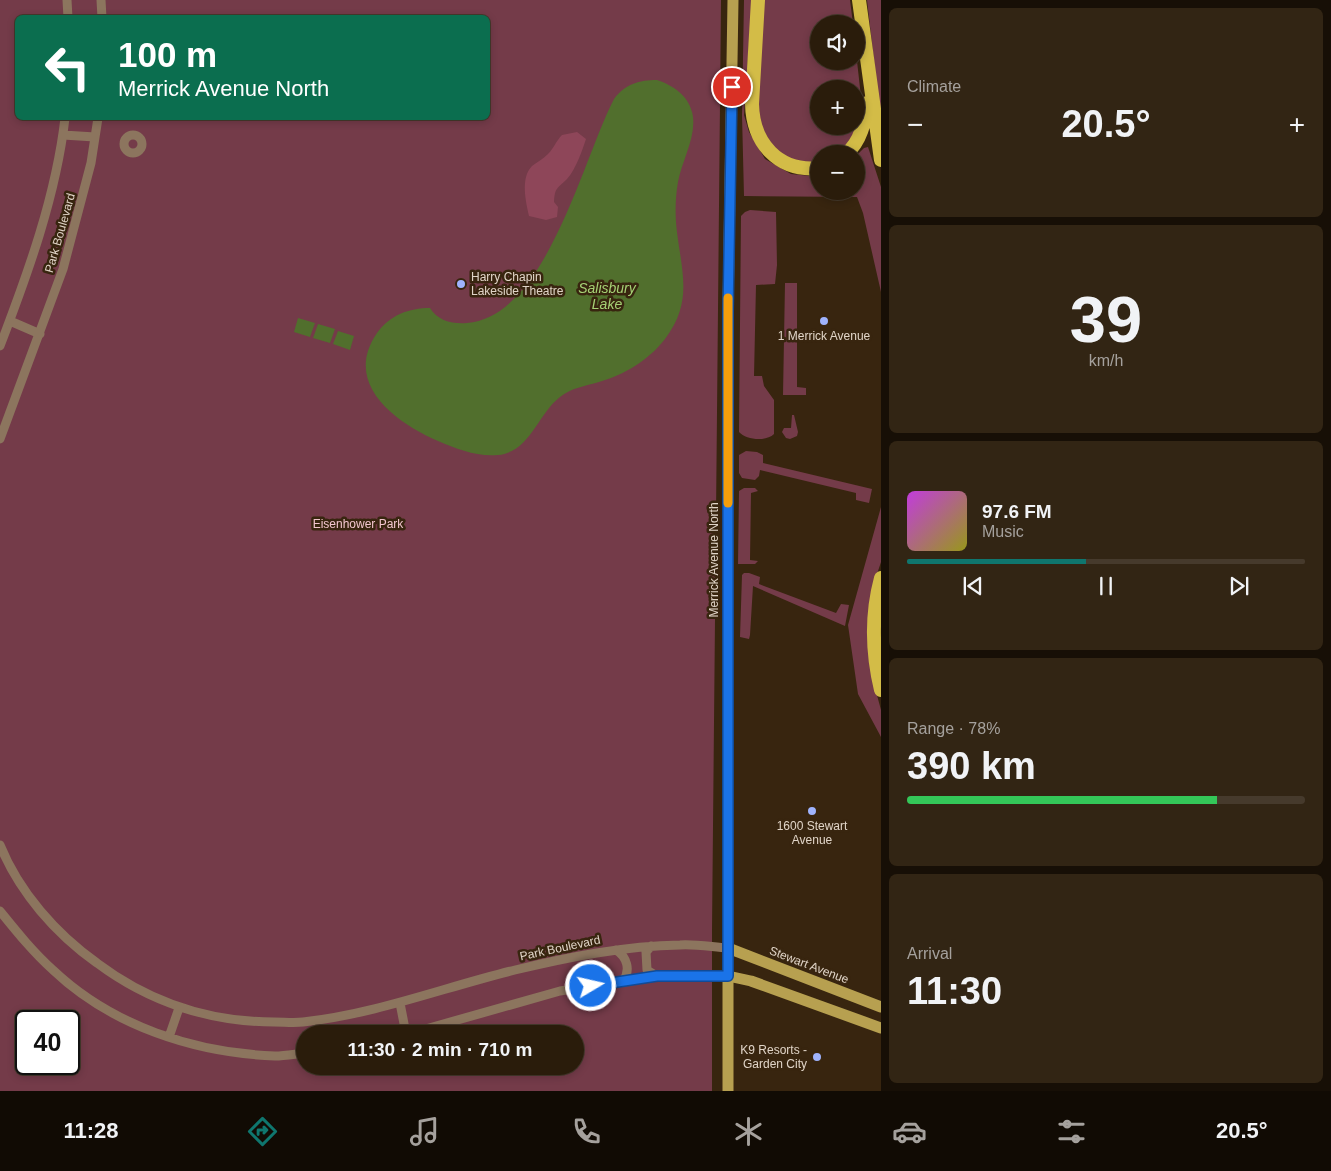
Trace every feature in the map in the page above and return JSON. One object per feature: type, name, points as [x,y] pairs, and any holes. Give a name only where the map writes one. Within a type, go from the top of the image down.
[{"type":"highway","points":[[758,0],[752,104],[752,117],[757,134],[769,151],[780,160],[798,167],[810,168]]},
{"type":"highway","points":[[858,0],[881,160]]},
{"type":"highway","points":[[854,145],[858,141],[865,120],[870,82]]},
{"type":"highway","points":[[881,578],[874,611],[873,640],[881,690]]},
{"type":"main road","name":"Merrick Avenue North","points":[[728,1091],[728,312],[733,0]]},
{"type":"main road","name":"Stewart Avenue","points":[[728,948],[881,1007]]},
{"type":"main road","points":[[728,976],[751,981],[881,1028]]},
{"type":"street","points":[[66,0],[68,15]]},
{"type":"street","points":[[101,0],[102,15]]},
{"type":"street","name":"Park Boulevard","points":[[0,346],[44,219],[64,120]]},
{"type":"street","name":"Park Boulevard","points":[[0,438],[40,334],[74,234],[91,163],[98,120]]},
{"type":"street","points":[[62,135],[95,137]]},
{"type":"street","points":[[10,321],[40,334]]},
{"type":"street","name":"Park Boulevard","points":[[0,845],[23,887],[53,925],[82,952],[114,976],[145,993],[179,1008],[248,1022],[301,1023],[363,1012],[515,970],[587,954],[681,944],[728,948]]},
{"type":"street","points":[[0,911],[31,948],[54,971],[82,994],[146,1029],[192,1044],[220,1050],[276,1056],[296,1054]]},
{"type":"street","points":[[651,946],[646,952],[647,970],[657,976]]},
{"type":"street","points":[[616,950],[625,957],[627,964],[628,973],[623,981]]},
{"type":"street","points":[[439,1025],[560,991],[657,976],[728,976]]},
{"type":"street","points":[[400,1003],[405,1025]]},
{"type":"street","points":[[169,1037],[179,1008]]},
{"type":"green space","name":"Eisenhower Park","points":[[0,0],[721,0],[712,1091],[0,1091]]},
{"type":"green space","points":[[744,0],[752,0],[744,115],[749,132],[765,159],[791,174],[810,176],[810,197],[744,196],[742,115]]},
{"type":"green space","points":[[763,0],[850,0],[852,15],[810,15],[810,70],[858,70],[859,80],[810,80],[810,135],[855,135],[854,139],[848,145],[810,145],[810,163],[804,164],[788,159],[771,148],[756,113]]},
{"type":"green space","points":[[867,0],[881,0],[881,118],[880,113]]},
{"type":"green space","points":[[868,147],[881,187],[881,292],[863,213],[858,200],[865,200],[865,148]]},
{"type":"green space","points":[[750,210],[776,212],[777,265],[775,284],[756,285],[754,376],[762,376],[764,386],[774,400],[774,434],[761,439],[746,437],[739,432],[741,216]]},
{"type":"green space","points":[[785,283],[797,283],[797,387],[806,388],[806,395],[783,395]]},
{"type":"green space","points":[[792,415],[794,415],[798,432],[797,436],[790,439],[786,438],[782,432],[784,428],[791,428]]},
{"type":"green space","points":[[746,451],[757,452],[763,455],[763,463],[872,489],[869,503],[856,500],[856,493],[760,470],[759,476],[755,480],[742,478],[739,473],[739,455]]},
{"type":"green space","points":[[744,488],[755,488],[758,491],[751,493],[750,560],[758,561],[755,564],[738,564],[739,491]]},
{"type":"green space","points":[[881,507],[881,562],[876,577],[871,673],[881,710],[881,737],[858,694],[848,625]]},
{"type":"green space","points":[[744,573],[760,577],[759,584],[836,613],[841,604],[849,605],[845,626],[753,586],[749,639],[740,637],[742,575]]},
{"type":"shaded area","points":[[577,132],[586,139],[573,170],[555,193],[554,202],[558,207],[557,217],[546,220],[529,216],[525,190],[528,171],[548,154],[562,135]]},
{"type":"water","name":"Salisbury Lake","points":[[657,80],[674,88],[683,96],[690,106],[693,120],[691,138],[678,182],[676,201],[676,226],[683,274],[682,300],[674,325],[665,339],[644,360],[627,371],[608,379],[573,389],[564,394],[545,413],[526,440],[509,452],[498,455],[482,455],[467,452],[438,441],[406,424],[379,399],[370,385],[366,369],[368,352],[377,333],[394,317],[407,311],[422,308],[430,308],[437,316],[446,321],[467,323],[495,314],[519,294],[540,265],[558,231],[614,99],[628,86],[644,81]]},
{"type":"water","points":[[298,318],[315,323],[310,337],[294,332]]},
{"type":"water","points":[[318,324],[335,329],[330,343],[313,338]]},
{"type":"water","points":[[338,331],[354,336],[350,350],[333,344]]},
{"type":"slow traffic","points":[[728,298],[728,503]]},
{"type":"place","name":"Harry Chapin Lakeside Theatre","points":[[461,284]]},
{"type":"place","name":"1 Merrick Avenue","points":[[824,321]]},
{"type":"place","name":"1600 Stewart Avenue","points":[[812,811]]},
{"type":"place","name":"K9 Resorts - Garden City","points":[[817,1057]]},
{"type":"route","points":[[591,986],[657,976],[728,976],[728,312],[732,87]]}]
